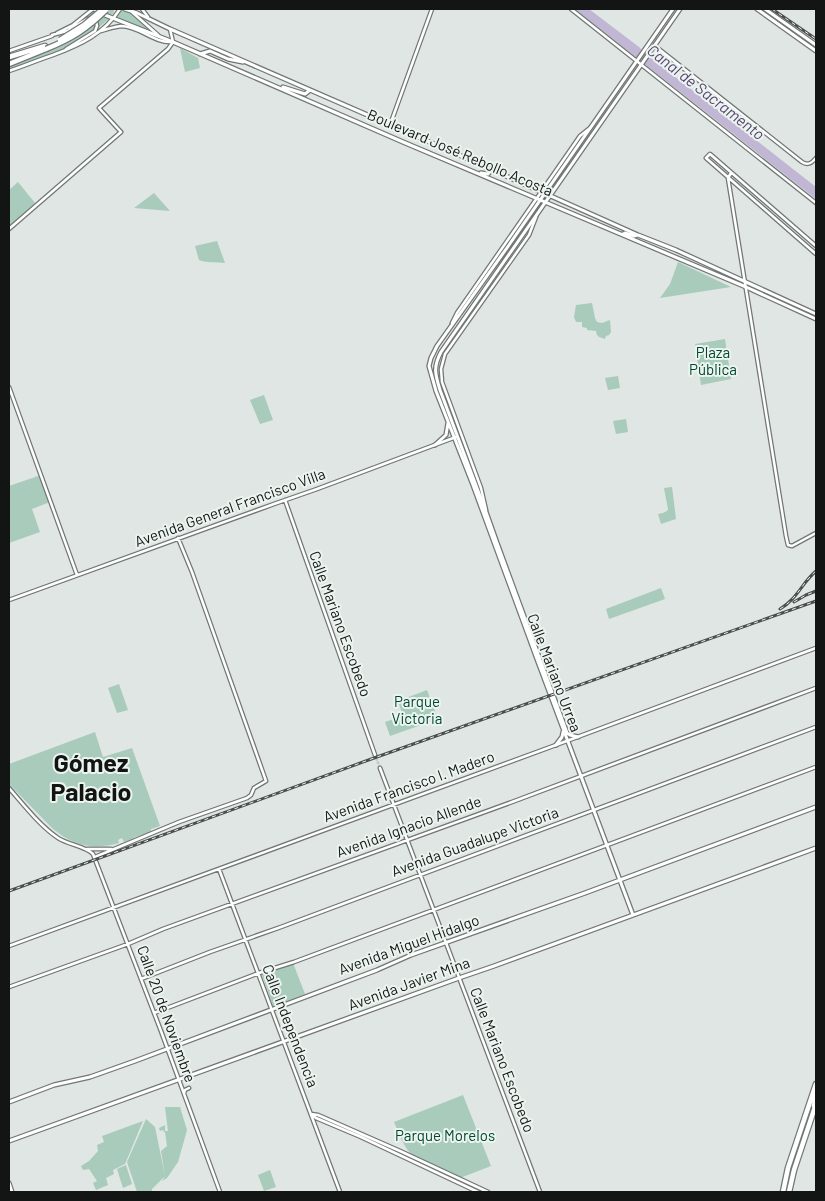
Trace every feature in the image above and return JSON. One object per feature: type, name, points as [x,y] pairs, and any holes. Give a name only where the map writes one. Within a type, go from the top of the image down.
[{"type":"highway","points":[[9,64],[68,36],[103,9]]},
{"type":"highway","points":[[9,56],[63,42],[79,33],[107,9]]},
{"type":"highway","points":[[783,1192],[788,1168],[816,1087]]},
{"type":"highway","points":[[789,1192],[815,1106],[816,1095]]},
{"type":"highway","points":[[802,1147],[800,1139],[805,1125],[804,1119]]},
{"type":"main road","name":"Boulevard José Rebollo Acosta","points":[[94,9],[623,234],[816,319]]},
{"type":"main road","name":"Boulevard José Rebollo Acosta","points":[[125,9],[678,251],[816,314]]},
{"type":"main road","points":[[456,437],[436,391],[429,366],[434,352],[673,9]]},
{"type":"main road","points":[[456,437],[435,372],[437,360],[441,352],[452,340],[680,9]]},
{"type":"main road","points":[[756,9],[770,15],[816,45]]},
{"type":"main road","points":[[765,9],[816,51]]},
{"type":"main road","points":[[658,31],[663,34]]},
{"type":"main road","points":[[200,54],[210,51],[233,60],[246,62]]},
{"type":"main road","points":[[280,87],[305,94],[310,90]]},
{"type":"main road","points":[[468,169],[487,174],[492,169]]},
{"type":"main road","points":[[623,234],[638,235]]},
{"type":"main road","points":[[661,251],[674,254],[678,251]]},
{"type":"main road","points":[[435,445],[446,435],[448,420]]},
{"type":"main road","name":"Calle Mariano Urrea","points":[[456,437],[486,512],[567,733],[578,737]]},
{"type":"main road","name":"Calle Mariano Urrea","points":[[456,437],[633,915]]},
{"type":"main road","points":[[556,745],[562,737],[563,729]]},
{"type":"main road","name":"Avenida Miguel Hidalgo","points":[[9,1102],[54,1085],[90,1077],[446,943],[816,807]]},
{"type":"main road","name":"Avenida Javier Mina","points":[[9,1141],[816,848]]},
{"type":"main road","points":[[9,1183],[12,1192]]},
{"type":"street","points":[[52,36],[73,25],[94,9]]},
{"type":"street","points":[[9,71],[63,52],[87,40],[113,18],[120,9]]},
{"type":"street","points":[[142,9],[151,20]]},
{"type":"street","points":[[390,125],[432,9]]},
{"type":"street","points":[[571,9],[816,203]]},
{"type":"street","points":[[129,10],[159,36]]},
{"type":"street","points":[[9,51],[70,30],[87,19],[92,19],[96,22],[95,31],[63,52]]},
{"type":"street","points":[[97,32],[122,26],[164,42],[173,42]]},
{"type":"street","points":[[9,228],[121,132],[99,108],[168,49],[173,42],[170,29]]},
{"type":"street","points":[[655,46],[804,163],[812,163],[816,158]]},
{"type":"street","points":[[451,327],[457,313],[536,198],[577,140],[592,126]]},
{"type":"street","points":[[816,246],[710,154],[706,158],[816,254]]},
{"type":"street","points":[[731,173],[728,178],[786,536],[788,543],[794,546],[816,533]]},
{"type":"street","points":[[452,340],[442,362],[441,375],[481,488],[486,512]]},
{"type":"street","points":[[9,387],[77,575]]},
{"type":"street","name":"Avenida General Francisco Villa","points":[[9,600],[456,437]]},
{"type":"street","name":"Calle Mariano Escobedo","points":[[284,500],[375,755]]},
{"type":"street","points":[[9,788],[53,834],[68,843],[92,852],[95,857],[179,822],[247,798],[251,795],[254,788],[266,782],[192,572],[178,538]]},
{"type":"street","name":"Avenida Francisco I. Madero","points":[[9,946],[816,648]]},
{"type":"street","name":"Avenida Ignacio Allende","points":[[9,987],[816,688]]},
{"type":"street","name":"Avenida Guadalupe Victoria","points":[[141,979],[816,727]]},
{"type":"street","points":[[154,1013],[816,767]]},
{"type":"street","name":"Calle Mariano Escobedo","points":[[380,768],[540,1192]]},
{"type":"street","points":[[85,849],[115,849]]},
{"type":"street","name":"Calle 20 de Noviembre","points":[[95,857],[220,1192]]},
{"type":"street","name":"Calle Independencia","points":[[219,868],[340,1192]]},
{"type":"street","points":[[184,1094],[185,1090],[189,1088]]},
{"type":"street","points":[[311,1114],[318,1115],[353,1130],[488,1192]]},
{"type":"street","points":[[311,1114],[316,1118],[478,1192]]},
{"type":"street","points":[[353,1130],[354,1134]]},
{"type":"street","points":[[364,1143],[370,1142]]},
{"type":"green space","points":[[95,9],[105,13],[108,9],[113,9],[114,11],[113,14],[109,15],[109,19],[93,32],[63,51],[9,69],[9,67],[80,33],[97,22],[95,19],[86,16]]},
{"type":"green space","points":[[120,9],[127,10],[153,33],[115,17]]},
{"type":"green space","points":[[180,48],[198,58],[200,68],[185,72]]},
{"type":"green space","points":[[18,182],[35,203],[9,227],[9,190]]},
{"type":"green space","points":[[154,193],[170,211],[134,208]]},
{"type":"green space","points":[[217,241],[225,263],[199,260],[195,246]]},
{"type":"green space","points":[[678,262],[731,287],[660,298],[670,284]]},
{"type":"green space","points":[[592,303],[597,322],[602,323],[610,320],[611,332],[605,339],[599,337],[596,331],[587,330],[587,328],[582,327],[582,322],[576,322],[574,317],[576,305]]},
{"type":"green space","name":"Plaza Pública","points":[[725,339],[731,379],[701,385],[695,344]]},
{"type":"green space","points":[[618,376],[620,388],[608,390],[605,378]]},
{"type":"green space","points":[[264,395],[273,420],[260,424],[250,400]]},
{"type":"green space","points":[[626,419],[628,432],[616,434],[613,421]]},
{"type":"green space","points":[[41,475],[50,502],[32,509],[40,532],[9,543],[9,486]]},
{"type":"green space","points":[[672,487],[676,519],[661,524],[658,514],[668,509],[664,488]]},
{"type":"green space","points":[[661,588],[665,599],[609,619],[606,609]]},
{"type":"green space","points":[[119,684],[128,710],[117,713],[108,688]]},
{"type":"green space","name":"Parque Victoria","points":[[427,690],[438,719],[390,736],[385,722],[403,716],[398,701]]},
{"type":"green space","points":[[95,732],[103,757],[132,748],[160,826],[151,829],[151,832],[124,842],[122,838],[118,840],[119,843],[110,845],[92,846],[76,843],[52,828],[9,784],[9,764]]},
{"type":"green space","points":[[293,963],[305,994],[273,1006],[262,975]]},
{"type":"green space","name":"Parque Morelos","points":[[463,1095],[491,1166],[460,1178],[413,1156],[404,1144],[394,1122]]},
{"type":"green space","points":[[165,1107],[180,1107],[187,1130],[178,1162],[167,1178],[162,1181],[165,1176],[161,1151],[167,1146],[165,1132],[163,1130],[160,1131],[159,1128],[165,1125],[165,1131],[168,1131]]},
{"type":"green space","points":[[146,1119],[155,1127],[165,1176],[152,1189],[152,1192],[137,1192],[127,1162]]},
{"type":"green space","points":[[143,1121],[125,1164],[113,1170],[114,1174],[106,1178],[108,1185],[96,1190],[93,1183],[97,1181],[89,1169],[83,1170],[81,1166],[89,1161],[98,1151],[97,1145],[104,1142],[102,1136]]},
{"type":"green space","points":[[126,1165],[132,1184],[123,1188],[117,1169]]},
{"type":"green space","points":[[270,1170],[276,1187],[264,1191],[258,1175]]},
{"type":"shaded area","name":"Canal de Sacramento","points":[[575,9],[589,9],[639,47],[650,58],[816,187],[816,199]]},
{"type":"tunnel","points":[[375,755],[380,768]]},
{"type":"railway","points":[[772,9],[816,39]]},
{"type":"railway","points":[[780,609],[795,596],[816,571]]},
{"type":"railway","points":[[794,602],[816,591]]},
{"type":"railway","points":[[9,891],[374,758],[816,601]]},
{"type":"district","name":"Gómez Palacio","points":[[91,778]]}]
